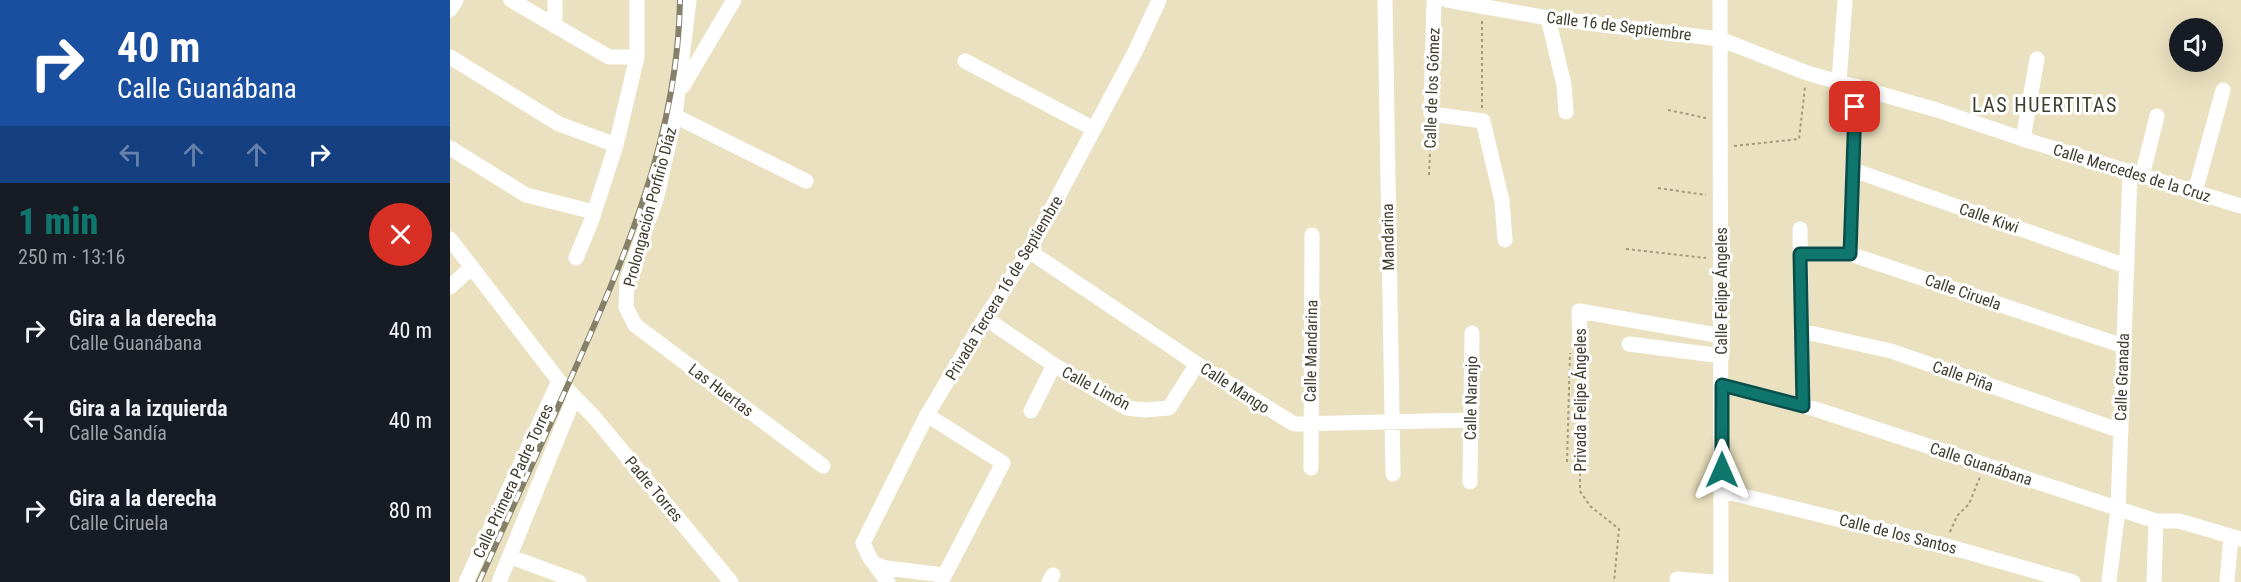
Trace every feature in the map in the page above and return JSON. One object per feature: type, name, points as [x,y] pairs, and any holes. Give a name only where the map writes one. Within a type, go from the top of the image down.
[{"type":"street","points":[[450,10],[456,0]]},
{"type":"street","points":[[511,0],[609,57],[637,57]]},
{"type":"street","points":[[555,0],[555,26]]},
{"type":"street","points":[[576,258],[616,146],[637,57],[638,0]]},
{"type":"street","name":"Prolongación Porfirio Díaz","points":[[626,307],[627,280],[656,200],[675,116],[680,91],[689,0]]},
{"type":"street","points":[[680,91],[734,0]]},
{"type":"street","name":"Privada Tercera 16 de Septiembre","points":[[875,564],[863,543],[927,415],[1029,252],[1136,50],[1159,0]]},
{"type":"street","name":"Mandarina","points":[[1385,0],[1393,474]]},
{"type":"street","name":"Calle de los Gómez","points":[[1431,114],[1434,0]]},
{"type":"street","name":"Calle 16 de Septiembre","points":[[1447,0],[1548,18],[1720,39],[1807,73],[1856,86]]},
{"type":"street","name":"Calle Felipe Ángeles","points":[[1720,0],[1723,491],[1721,582]]},
{"type":"street","points":[[1839,82],[1845,0]]},
{"type":"street","points":[[1548,18],[1564,85],[1566,112]]},
{"type":"street","points":[[450,57],[559,124],[616,146]]},
{"type":"street","points":[[2023,139],[2037,59]]},
{"type":"street","points":[[964,61],[1094,129]]},
{"type":"street","points":[[1850,254],[1856,86]]},
{"type":"street","name":"Calle Mercedes de la Cruz","points":[[1856,86],[2241,206]]},
{"type":"street","points":[[2195,192],[2223,90]]},
{"type":"street","points":[[1431,114],[1483,121],[1502,201],[1505,240]]},
{"type":"street","points":[[675,116],[806,181]]},
{"type":"street","name":"Calle Granada","points":[[2109,582],[2118,509],[2126,266],[2136,174],[2157,116]]},
{"type":"street","points":[[450,148],[526,195],[594,212]]},
{"type":"street","name":"Calle Kiwi","points":[[1853,170],[2126,266]]},
{"type":"street","points":[[1800,229],[1803,406]]},
{"type":"street","name":"Calle Mandarina","points":[[1311,468],[1312,235]]},
{"type":"street","name":"Padre Torres","points":[[450,239],[559,381],[594,417],[731,582]]},
{"type":"street","name":"Calle Mango","points":[[1029,252],[1277,416],[1294,424],[1471,420]]},
{"type":"street","name":"Calle Ciruela","points":[[1800,254],[1850,254],[2123,346]]},
{"type":"street","points":[[450,287],[472,267]]},
{"type":"street","name":"Las Huertas","points":[[626,307],[635,325],[823,466]]},
{"type":"street","name":"Privada Felipe Ángeles","points":[[1580,344],[1579,311],[1722,336]]},
{"type":"street","name":"Calle Limón","points":[[986,318],[1054,365],[1127,408],[1145,410],[1169,408],[1197,364]]},
{"type":"street","name":"Calle Piña","points":[[1801,331],[1891,351],[2121,431]]},
{"type":"street","name":"Calle Naranjo","points":[[1470,482],[1472,333]]},
{"type":"street","points":[[1629,344],[1722,356]]},
{"type":"street","points":[[1031,411],[1054,365]]},
{"type":"street","name":"Calle Primera Padre Torres","points":[[466,582],[559,381]]},
{"type":"street","name":"Calle Guanábana","points":[[1722,385],[1803,406],[2156,521],[2179,520],[2236,537]]},
{"type":"street","name":"Calle Primera Padre Torres","points":[[500,582],[574,398]]},
{"type":"street","points":[[875,564],[943,578],[1003,463],[927,415]]},
{"type":"street","name":"Calle de los Santos","points":[[1723,491],[1943,545],[2073,582]]},
{"type":"street","points":[[2154,582],[2156,521]]},
{"type":"street","points":[[2228,582],[2236,537]]},
{"type":"street","points":[[511,556],[579,582]]},
{"type":"street","points":[[875,564],[889,580]]},
{"type":"street","points":[[1677,579],[1714,582]]},
{"type":"path","points":[[1482,6],[1483,121]]},
{"type":"path","points":[[1734,146],[1799,138],[1807,73]]},
{"type":"path","points":[[1668,110],[1721,121]]},
{"type":"path","name":"Calle de los Gómez","points":[[1429,175],[1431,114]]},
{"type":"path","points":[[1658,188],[1721,198]]},
{"type":"path","points":[[1626,249],[1721,260]]},
{"type":"path","points":[[1567,462],[1570,345],[1580,344]]},
{"type":"path","name":"Privada Felipe Ángeles","points":[[1580,344],[1580,491],[1590,506],[1618,529],[1614,582]]},
{"type":"path","points":[[1943,545],[1957,516],[1969,504],[1984,466]]},
{"type":"railway","points":[[479,582],[591,333],[629,241],[659,147],[670,99],[677,50],[680,0]]},
{"type":"district","name":"LAS HUERTITAS","points":[[2045,105]]},
{"type":"route","points":[[1722,470],[1722,385],[1803,406],[1800,254],[1850,254],[1855,107]]}]
